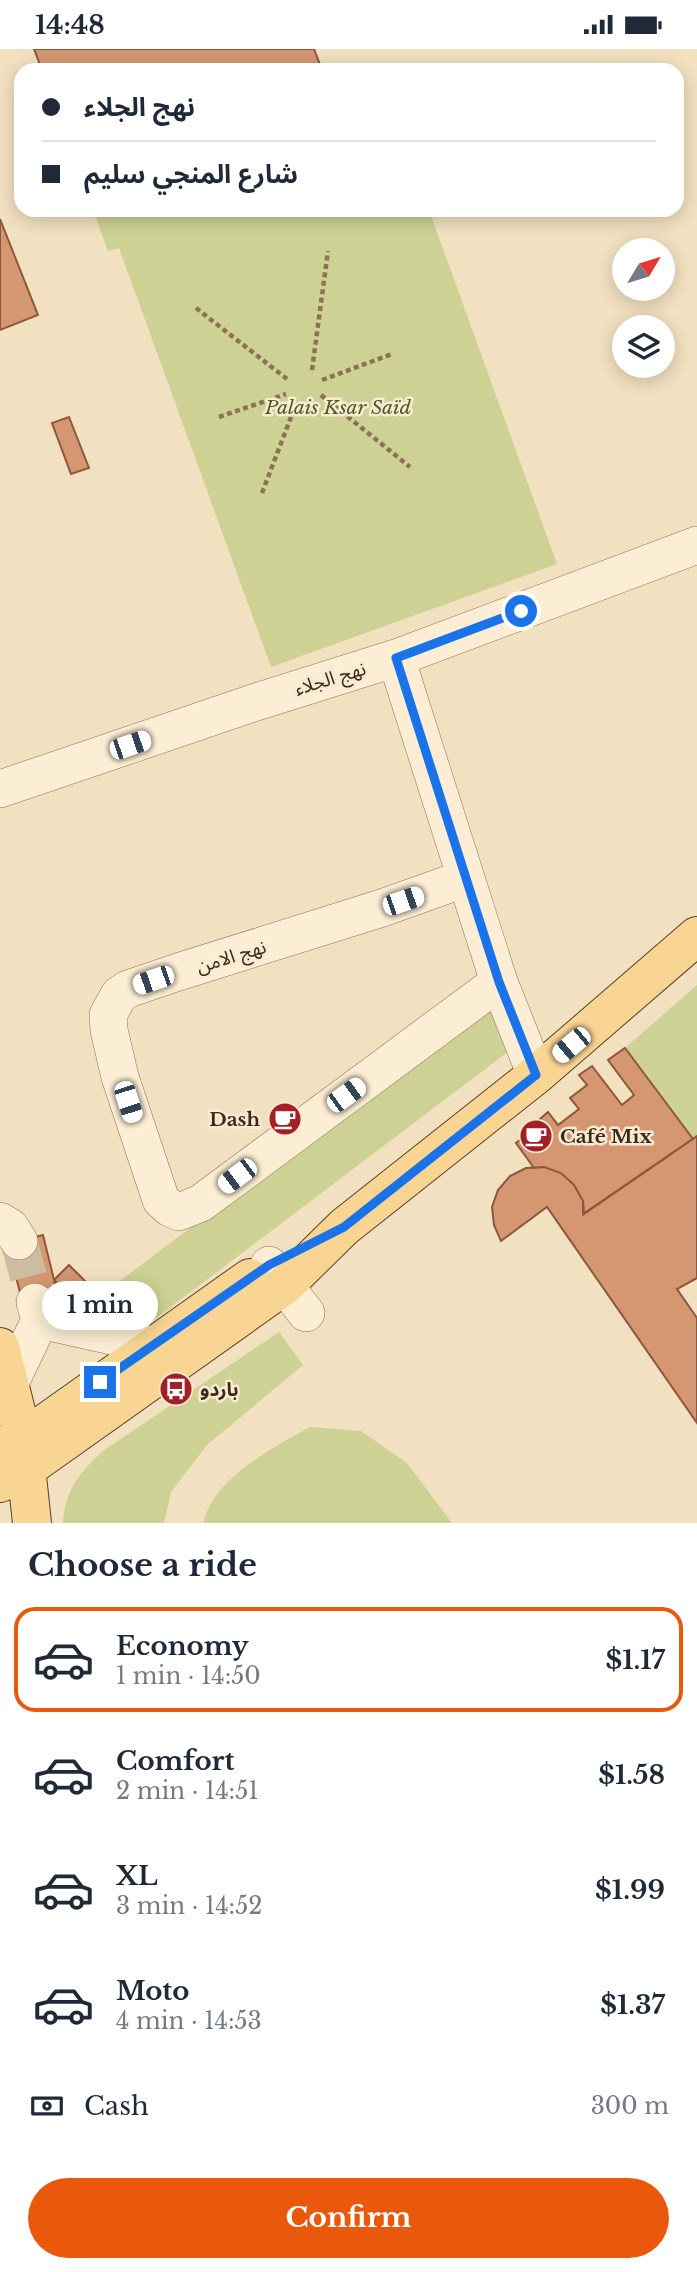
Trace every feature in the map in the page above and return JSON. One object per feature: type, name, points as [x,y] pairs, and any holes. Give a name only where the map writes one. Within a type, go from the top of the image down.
[{"type":"main road","points":[[12,1459],[287,1288],[344,1227],[536,1075],[697,936]]},
{"type":"main road","points":[[12,1459],[152,1345],[287,1288]]},
{"type":"main road","points":[[0,1347],[10,1383],[12,1459],[32,1523]]},
{"type":"street","name":"نهج الجلاء","points":[[0,789],[259,701],[396,658],[697,545]]},
{"type":"street","points":[[396,658],[499,982],[536,1075]]},
{"type":"street","name":"نهج الامن","points":[[466,878],[369,912],[178,972],[128,989],[120,995],[108,1015],[109,1030],[120,1077],[161,1200],[179,1212],[201,1203],[499,982]]},
{"type":"street","points":[[10,1383],[37,1311],[152,1345]]},
{"type":"path","points":[[312,370],[328,251]]},
{"type":"path","points":[[196,308],[287,379]]},
{"type":"path","points":[[322,380],[392,354]]},
{"type":"path","points":[[219,417],[286,394]]},
{"type":"path","points":[[321,395],[410,467]]},
{"type":"path","points":[[262,493],[296,404]]},
{"type":"green space","name":"Palais Ksar Saïd","points":[[96,217],[432,217],[557,564],[271,667],[119,248],[108,251]]},
{"type":"green space","points":[[697,985],[697,1136],[693,1139],[625,1048]]},
{"type":"green space","points":[[498,995],[521,1042],[147,1325],[108,1290]]},
{"type":"green space","points":[[279,1332],[303,1365],[207,1445],[171,1492],[164,1523],[63,1523],[70,1491],[87,1466],[103,1451]]},
{"type":"green space","points":[[310,1427],[361,1431],[407,1463],[452,1523],[203,1523],[209,1507],[232,1478],[262,1455]]},
{"type":"building","points":[[34,49],[314,49],[319,63],[39,63]]},
{"type":"building","points":[[0,219],[38,315],[0,330]]},
{"type":"building","points":[[69,417],[89,468],[71,474],[52,423]]},
{"type":"building","points":[[625,1048],[693,1139],[584,1214],[583,1201],[574,1185],[561,1173],[544,1167],[534,1168],[516,1143],[543,1123],[540,1119],[548,1112],[558,1125],[579,1109],[570,1098],[587,1085],[579,1075],[592,1066],[622,1105],[634,1095],[608,1060]]},
{"type":"building","points":[[697,1136],[697,1278],[677,1289],[697,1318],[697,1423],[547,1207],[501,1241],[494,1225],[492,1207],[498,1190],[510,1176],[526,1168],[544,1167],[561,1173],[574,1185],[583,1201],[583,1214]]},
{"type":"building","points":[[43,1235],[58,1296],[23,1305],[8,1244]]},
{"type":"building","points":[[69,1265],[94,1290],[79,1305],[54,1280]]},
{"type":"tunnel","points":[[19,1241],[35,1302]]},
{"type":"place","name":"Dash","points":[[285,1119]]},
{"type":"place","name":"Café Mix","points":[[536,1136]]},
{"type":"place","name":"باردو","points":[[176,1389]]},
{"type":"route","points":[[100,1382],[269,1265],[344,1227],[536,1075],[499,982],[396,658],[521,611]]}]
